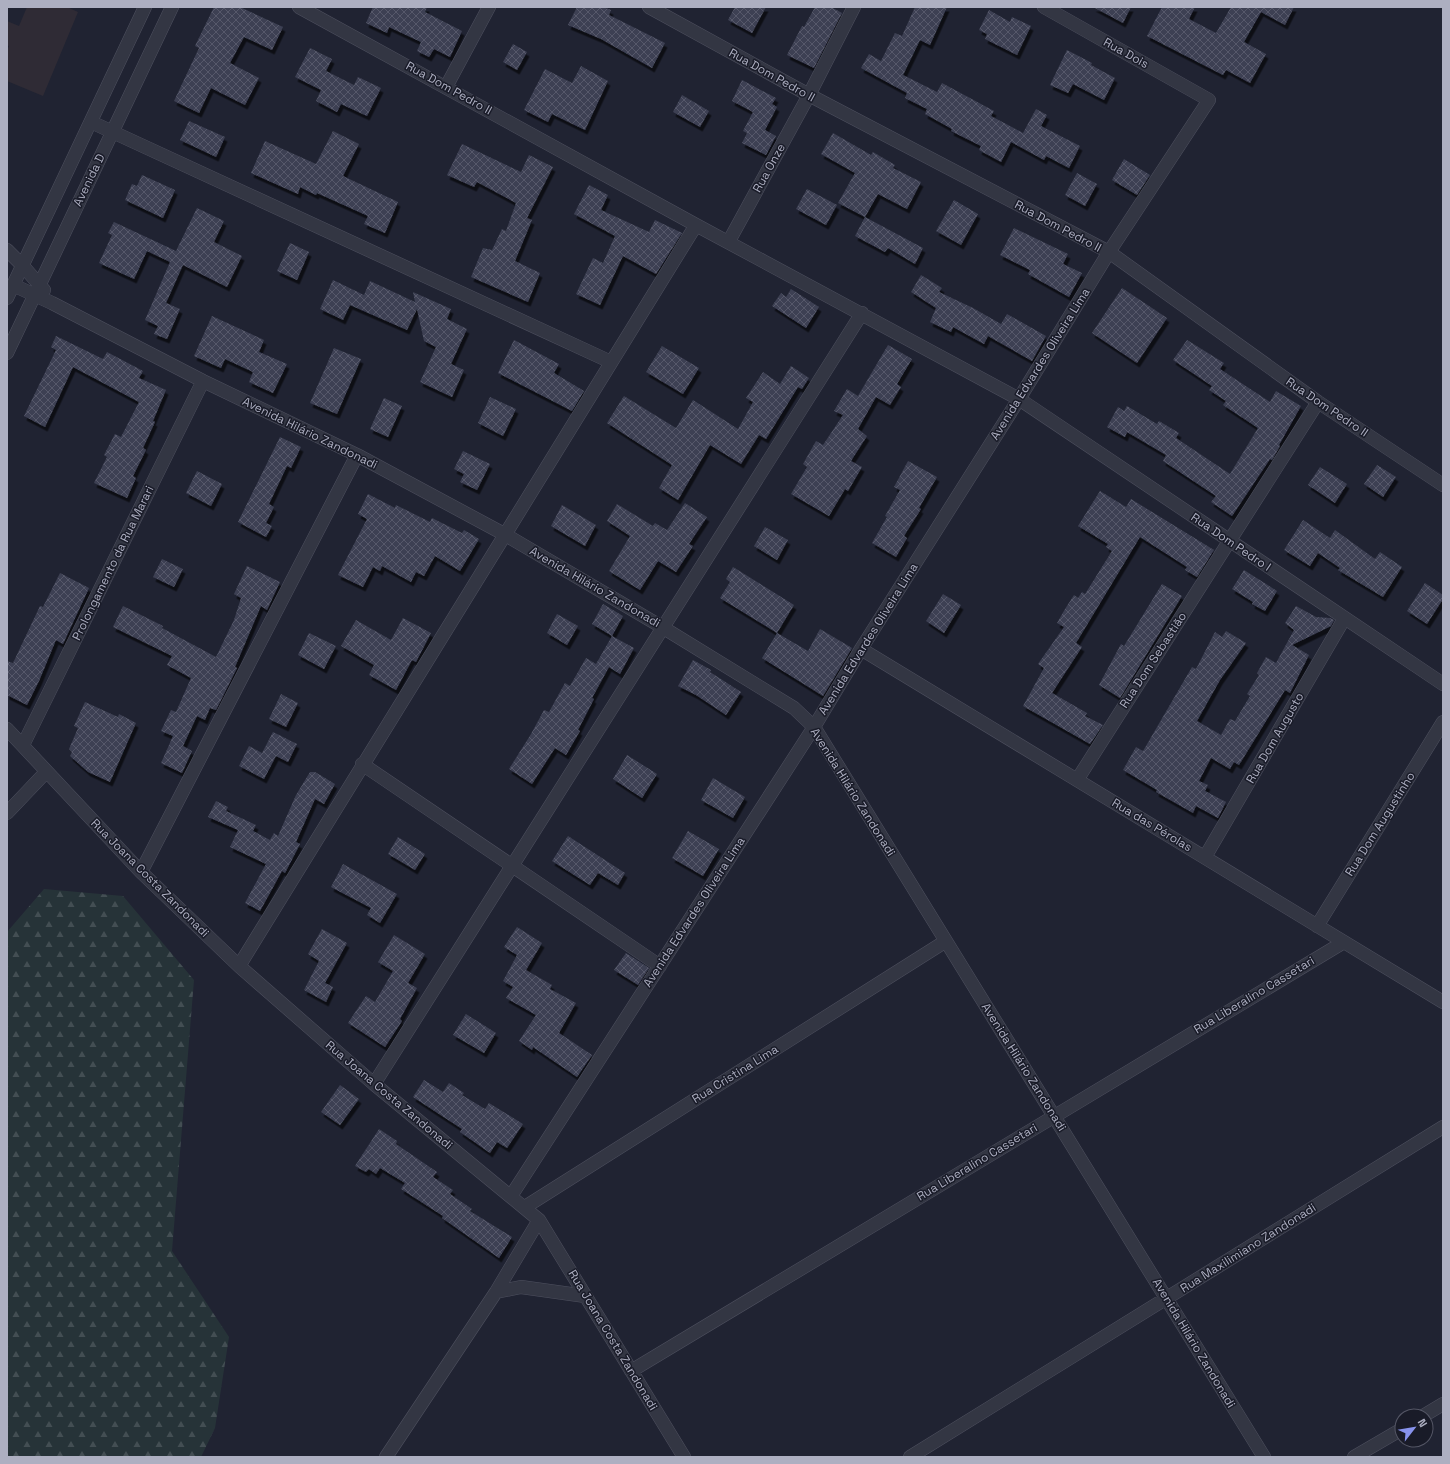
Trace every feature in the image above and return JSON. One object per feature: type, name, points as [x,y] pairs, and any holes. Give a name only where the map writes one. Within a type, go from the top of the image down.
[{"type":"street","name":"Avenida D","points":[[7,298],[146,7]]},
{"type":"street","name":"Avenida D","points":[[7,353],[172,7]]},
{"type":"street","name":"Rua Dom Pedro II","points":[[300,7],[696,225],[729,241],[1019,399]]},
{"type":"street","points":[[446,87],[489,7]]},
{"type":"street","name":"Rua Dom Pedro II","points":[[649,7],[809,95],[1109,252],[1318,402],[1443,485]]},
{"type":"street","name":"Rua Onze","points":[[729,241],[809,95],[854,7]]},
{"type":"street","name":"Rua Dois","points":[[1044,7],[1209,100]]},
{"type":"street","name":"Avenida Edvardes Oliveira Lima","points":[[511,1196],[814,727],[861,648],[1019,399],[1109,252],[1209,100]]},
{"type":"street","points":[[91,122],[611,362]]},
{"type":"street","points":[[239,966],[362,764],[696,225]]},
{"type":"street","name":"Avenida Hilário Zandonadi","points":[[7,250],[23,266],[37,289],[52,303],[203,381],[357,455],[504,534],[662,627],[794,708],[814,727],[1264,1457]]},
{"type":"street","name":"Avenida Hilário Zandonadi","points":[[13,285],[37,289]]},
{"type":"street","points":[[374,1084],[862,313]]},
{"type":"street","name":"Prolongamento da Rua Marari","points":[[23,744],[203,381]]},
{"type":"street","name":"Rua Dom Pedro I","points":[[1019,399],[1344,619],[1443,684]]},
{"type":"street","name":"Rua Dom Sebastião","points":[[1077,780],[1318,402]]},
{"type":"street","points":[[141,872],[357,455]]},
{"type":"street","name":"Rua Dom Augusto","points":[[1205,858],[1344,619]]},
{"type":"street","name":"Rua das Pérolas","points":[[861,648],[1317,926],[1441,995]]},
{"type":"street","name":"Rua Dom Augustinho","points":[[1317,926],[1443,722]]},
{"type":"street","name":"Rua Joana Costa Zandonadi","points":[[7,729],[23,744],[46,772],[141,872],[239,966],[374,1084],[539,1220],[684,1457]]},
{"type":"street","points":[[362,764],[660,966]]},
{"type":"street","points":[[7,813],[46,772]]},
{"type":"street","name":"Rua Cristina Lima","points":[[525,1207],[946,941]]},
{"type":"street","name":"Rua Liberalino Cassetari","points":[[631,1371],[1344,942]]},
{"type":"street","name":"Rua Maxilimiano Zandonadi","points":[[910,1457],[1443,1127]]},
{"type":"street","points":[[386,1457],[496,1292],[539,1220]]},
{"type":"street","points":[[496,1292],[520,1287],[585,1296]]},
{"type":"street","points":[[1434,1409],[1443,1404]]},
{"type":"street","points":[[1354,1457],[1394,1434]]},
{"type":"shaded area","points":[[27,7],[67,7],[78,12],[43,96],[7,81],[7,51],[9,46],[7,45],[7,21],[19,26]]},
{"type":"green space","points":[[44,889],[123,896],[194,980],[172,1251],[229,1337],[215,1428],[201,1457],[7,1457],[7,932]]},
{"type":"building","points":[[214,7],[240,7],[283,27],[272,50],[244,37],[230,63],[259,78],[245,105],[211,88],[199,113],[174,101],[199,48],[195,46]]},
{"type":"building","points":[[373,7],[427,7],[425,12],[462,31],[450,57],[434,49],[429,57],[417,51],[421,42],[389,27],[387,33],[366,23]]},
{"type":"building","points":[[577,7],[603,7],[611,10],[609,15],[665,43],[652,68],[601,39],[568,25]]},
{"type":"building","points":[[735,7],[766,7],[752,33],[728,20]]},
{"type":"building","points":[[815,7],[831,7],[842,13],[814,68],[787,55],[802,26],[804,27]]},
{"type":"building","points":[[915,7],[947,7],[930,45],[920,40],[903,75],[937,92],[942,83],[994,111],[991,116],[1023,133],[1036,109],[1047,115],[1041,126],[1080,146],[1069,168],[1046,156],[1044,160],[1011,142],[1001,162],[979,150],[981,146],[951,131],[952,129],[925,114],[927,109],[905,98],[907,93],[861,68],[869,54],[881,61],[895,33],[902,36]]},
{"type":"building","points":[[1093,7],[1131,7],[1123,23]]},
{"type":"building","points":[[1162,7],[1195,7],[1189,19],[1216,33],[1231,7],[1294,7],[1285,25],[1261,12],[1244,42],[1266,54],[1250,83],[1226,70],[1223,75],[1147,36]]},
{"type":"building","points":[[989,10],[1010,22],[1012,17],[1031,26],[1017,55],[985,39],[987,34],[979,30]]},
{"type":"building","points":[[513,44],[527,52],[517,70],[503,62]]},
{"type":"building","points":[[310,48],[332,59],[326,71],[354,85],[358,77],[381,88],[367,116],[341,104],[337,112],[316,101],[321,90],[295,77]]},
{"type":"building","points":[[1067,50],[1092,63],[1091,65],[1115,78],[1104,100],[1073,84],[1068,93],[1050,85]]},
{"type":"building","points":[[581,66],[608,81],[585,130],[552,114],[548,122],[524,110],[545,69],[572,83]]},
{"type":"building","points":[[742,80],[776,98],[772,104],[777,107],[765,130],[776,136],[766,155],[742,143],[747,133],[743,131],[753,112],[732,101]]},
{"type":"building","points":[[682,95],[709,111],[700,127],[673,112]]},
{"type":"building","points":[[189,121],[225,137],[216,157],[180,140]]},
{"type":"building","points":[[333,131],[359,144],[343,176],[398,202],[385,233],[364,224],[368,216],[317,193],[316,195],[300,187],[298,194],[251,173],[265,141],[316,164]]},
{"type":"building","points":[[833,133],[871,155],[873,152],[895,165],[893,168],[921,182],[907,209],[878,194],[865,217],[838,203],[855,173],[821,154]]},
{"type":"building","points":[[462,144],[521,172],[529,155],[553,167],[527,218],[532,220],[515,261],[540,273],[528,302],[471,277],[483,248],[492,250],[502,229],[506,231],[516,203],[477,182],[474,187],[447,175]]},
{"type":"building","points":[[1124,159],[1150,175],[1137,195],[1112,180]]},
{"type":"building","points":[[1077,173],[1097,184],[1085,206],[1065,195]]},
{"type":"building","points":[[142,175],[175,190],[163,218],[125,200],[132,184],[137,186]]},
{"type":"building","points":[[589,185],[608,195],[601,210],[649,232],[655,220],[682,233],[656,274],[623,256],[600,305],[576,294],[593,258],[603,263],[615,236],[574,214]]},
{"type":"building","points":[[807,189],[837,205],[826,225],[796,209]]},
{"type":"building","points":[[954,200],[978,214],[961,245],[936,231]]},
{"type":"building","points":[[197,208],[224,221],[214,242],[242,256],[227,287],[183,265],[166,303],[180,309],[167,339],[154,334],[158,326],[145,320],[170,262],[147,251],[134,279],[99,263],[112,235],[108,233],[114,222],[176,251]]},
{"type":"building","points":[[865,217],[923,248],[915,264],[888,248],[885,252],[855,236]]},
{"type":"building","points":[[1014,228],[1068,254],[1063,264],[1082,273],[1069,297],[1028,274],[1030,270],[1000,255]]},
{"type":"building","points":[[290,243],[309,252],[297,280],[277,271]]},
{"type":"building","points":[[921,275],[942,288],[939,292],[973,308],[1001,324],[1007,314],[1046,336],[1032,361],[988,336],[984,344],[953,327],[951,332],[930,322],[936,308],[911,292]]},
{"type":"building","points":[[333,280],[364,295],[370,281],[415,302],[413,292],[451,309],[447,319],[467,329],[451,364],[464,370],[452,397],[420,382],[436,347],[424,341],[417,309],[407,330],[350,305],[343,320],[320,309]]},
{"type":"building","points":[[1122,288],[1167,318],[1137,363],[1092,333]]},
{"type":"building","points":[[791,289],[819,307],[806,328],[772,306],[781,293],[786,297]]},
{"type":"building","points":[[212,316],[264,340],[259,352],[287,364],[273,393],[249,382],[253,372],[225,359],[221,368],[194,356]]},
{"type":"building","points":[[56,336],[103,359],[107,352],[143,371],[139,378],[166,390],[153,421],[155,422],[143,448],[146,450],[133,476],[136,478],[127,498],[94,483],[107,457],[104,455],[115,434],[121,437],[139,402],[73,367],[45,427],[24,416],[56,350],[51,347]]},
{"type":"building","points":[[514,340],[559,364],[554,373],[584,391],[572,411],[498,373]]},
{"type":"building","points":[[1187,340],[1224,363],[1220,369],[1270,402],[1276,391],[1301,406],[1272,460],[1270,459],[1232,516],[1211,502],[1216,496],[1163,461],[1166,455],[1127,432],[1125,437],[1107,427],[1118,407],[1124,411],[1127,406],[1157,424],[1159,421],[1179,433],[1176,438],[1230,474],[1258,428],[1223,405],[1226,401],[1209,390],[1212,386],[1173,360]]},
{"type":"building","points":[[888,345],[912,359],[897,384],[901,387],[890,405],[876,397],[858,429],[867,436],[851,461],[862,467],[848,491],[845,489],[829,516],[791,494],[807,467],[803,464],[816,441],[823,445],[843,415],[834,411],[847,389],[858,396]]},
{"type":"building","points":[[662,346],[699,368],[683,394],[646,372]]},
{"type":"building","points":[[334,348],[361,359],[337,414],[310,403]]},
{"type":"building","points":[[791,366],[809,378],[802,389],[798,387],[766,439],[759,435],[741,464],[710,445],[678,500],[659,488],[672,465],[607,423],[624,396],[676,428],[693,400],[738,429],[753,402],[746,398],[763,372],[780,384]]},
{"type":"building","points":[[490,397],[516,409],[503,436],[478,423]]},
{"type":"building","points":[[384,398],[402,406],[388,437],[370,429]]},
{"type":"building","points":[[280,437],[301,447],[291,468],[287,466],[269,504],[274,507],[266,523],[272,526],[266,537],[238,522]]},
{"type":"building","points":[[463,451],[490,464],[477,490],[460,482],[464,474],[454,469]]},
{"type":"building","points":[[908,461],[937,477],[919,508],[921,509],[904,536],[907,538],[896,557],[872,543],[900,490],[894,487]]},
{"type":"building","points":[[1377,465],[1396,477],[1383,497],[1364,484]]},
{"type":"building","points":[[1320,467],[1347,484],[1335,503],[1308,485]]},
{"type":"building","points":[[197,471],[222,484],[211,506],[186,493]]},
{"type":"building","points":[[1100,491],[1126,507],[1131,499],[1214,550],[1197,577],[1185,570],[1187,567],[1140,537],[1076,643],[1082,647],[1052,693],[1087,713],[1085,716],[1103,725],[1090,744],[1023,706],[1044,668],[1038,664],[1064,627],[1057,623],[1065,609],[1074,595],[1078,598],[1082,592],[1085,594],[1112,551],[1106,547],[1108,544],[1078,526]]},
{"type":"building","points":[[368,494],[395,508],[396,505],[430,522],[432,518],[462,533],[464,530],[479,539],[460,571],[435,556],[424,576],[416,572],[411,582],[382,566],[380,571],[373,567],[363,587],[338,575],[367,519],[358,514]]},
{"type":"building","points":[[685,503],[707,517],[689,544],[693,546],[676,572],[658,561],[640,590],[609,571],[630,536],[607,521],[617,504],[653,526],[655,523],[667,530]]},
{"type":"building","points":[[562,505],[596,525],[585,546],[551,526]]},
{"type":"building","points":[[1303,520],[1330,538],[1335,530],[1375,559],[1380,552],[1402,567],[1383,597],[1338,570],[1340,568],[1318,553],[1310,566],[1284,550]]},
{"type":"building","points":[[765,527],[788,540],[777,560],[754,546]]},
{"type":"building","points":[[162,559],[183,569],[174,587],[153,577]]},
{"type":"building","points":[[247,566],[280,582],[267,610],[261,606],[235,667],[237,668],[216,710],[210,708],[205,720],[197,716],[183,746],[192,751],[182,773],[161,763],[173,736],[161,731],[171,710],[176,712],[191,678],[167,665],[172,656],[113,627],[123,606],[163,626],[162,628],[216,657],[234,620],[241,598],[234,594]]},
{"type":"building","points":[[733,567],[794,605],[777,633],[720,598],[730,582],[726,579]]},
{"type":"building","points":[[1244,570],[1277,591],[1265,611],[1252,604],[1253,602],[1232,589]]},
{"type":"building","points":[[60,573],[89,588],[63,644],[56,640],[27,705],[7,695],[7,661],[13,663],[40,606],[43,607]]},
{"type":"building","points":[[1425,583],[1443,595],[1443,599],[1427,624],[1407,611]]},
{"type":"building","points":[[1162,584],[1182,596],[1120,698],[1099,685],[1121,644],[1124,646]]},
{"type":"building","points":[[943,594],[961,605],[944,633],[926,621]]},
{"type":"building","points":[[603,604],[623,616],[612,636],[592,624]]},
{"type":"building","points":[[1296,606],[1316,617],[1330,618],[1334,620],[1331,626],[1292,645],[1309,655],[1290,693],[1285,690],[1239,765],[1234,762],[1230,769],[1211,758],[1199,781],[1208,785],[1205,791],[1226,802],[1218,818],[1196,806],[1193,813],[1156,792],[1157,790],[1123,770],[1136,747],[1143,751],[1192,667],[1196,669],[1215,632],[1222,637],[1226,631],[1246,643],[1220,680],[1197,721],[1221,735],[1230,719],[1235,721],[1250,696],[1247,694],[1259,675],[1257,673],[1266,657],[1276,663],[1294,630],[1285,623]]},
{"type":"building","points":[[557,614],[578,626],[567,645],[547,633]]},
{"type":"building","points":[[403,618],[431,633],[416,662],[412,660],[396,690],[369,675],[374,665],[341,646],[356,620],[391,640]]},
{"type":"building","points":[[820,629],[852,648],[823,696],[762,658],[777,633],[808,651]]},
{"type":"building","points":[[309,633],[336,646],[324,669],[298,655]]},
{"type":"building","points":[[612,636],[634,648],[620,674],[609,667],[592,698],[594,699],[578,730],[580,731],[566,755],[555,748],[532,784],[509,769],[544,710],[549,712],[565,683],[570,686],[586,658],[596,664]]},
{"type":"building","points":[[693,660],[711,670],[710,672],[741,692],[726,715],[696,695],[678,686]]},
{"type":"building","points":[[281,694],[298,703],[286,727],[269,719]]},
{"type":"building","points":[[85,702],[118,717],[119,714],[136,723],[110,782],[88,772],[70,756],[72,752],[69,749],[78,728],[74,726]]},
{"type":"building","points":[[273,732],[297,744],[288,762],[276,756],[264,779],[239,766],[249,746],[262,753]]},
{"type":"building","points":[[627,755],[657,774],[642,798],[613,779]]},
{"type":"building","points":[[310,772],[315,772],[335,784],[324,804],[315,799],[296,842],[300,844],[285,873],[282,871],[260,911],[245,903],[266,864],[230,847],[238,830],[208,817],[216,801],[228,807],[226,811],[256,825],[253,831],[270,840],[274,833],[278,836],[296,795]]},
{"type":"building","points":[[713,778],[745,797],[733,818],[701,800]]},
{"type":"building","points":[[688,831],[719,849],[703,876],[672,858]]},
{"type":"building","points":[[568,836],[625,873],[618,885],[598,873],[590,885],[552,861]]},
{"type":"building","points":[[398,837],[425,854],[415,870],[388,854]]},
{"type":"building","points":[[343,864],[397,894],[380,923],[367,915],[371,908],[331,887]]},
{"type":"building","points":[[517,927],[542,943],[526,970],[552,985],[550,989],[576,1003],[559,1033],[592,1055],[577,1077],[533,1047],[532,1050],[519,1041],[536,1015],[506,998],[513,987],[503,981],[517,955],[504,947]]},
{"type":"building","points":[[322,929],[347,943],[325,983],[333,987],[326,1002],[304,990],[319,961],[308,954]]},
{"type":"building","points":[[394,935],[425,954],[408,983],[417,988],[400,1019],[402,1021],[385,1047],[348,1023],[366,996],[375,1002],[393,971],[378,962]]},
{"type":"building","points":[[626,953],[649,968],[638,985],[614,970]]},
{"type":"building","points":[[466,1014],[496,1033],[484,1053],[453,1035]]},
{"type":"building","points":[[424,1080],[443,1092],[449,1083],[464,1093],[462,1095],[485,1109],[489,1103],[523,1124],[507,1148],[497,1142],[490,1153],[460,1132],[462,1129],[413,1097]]},
{"type":"building","points":[[340,1085],[359,1099],[340,1125],[321,1112]]},
{"type":"building","points":[[379,1129],[397,1141],[396,1144],[437,1172],[433,1177],[453,1190],[450,1194],[472,1209],[470,1211],[512,1237],[499,1258],[442,1218],[443,1216],[401,1189],[405,1183],[380,1168],[376,1174],[369,1169],[366,1172],[355,1166]]}]
